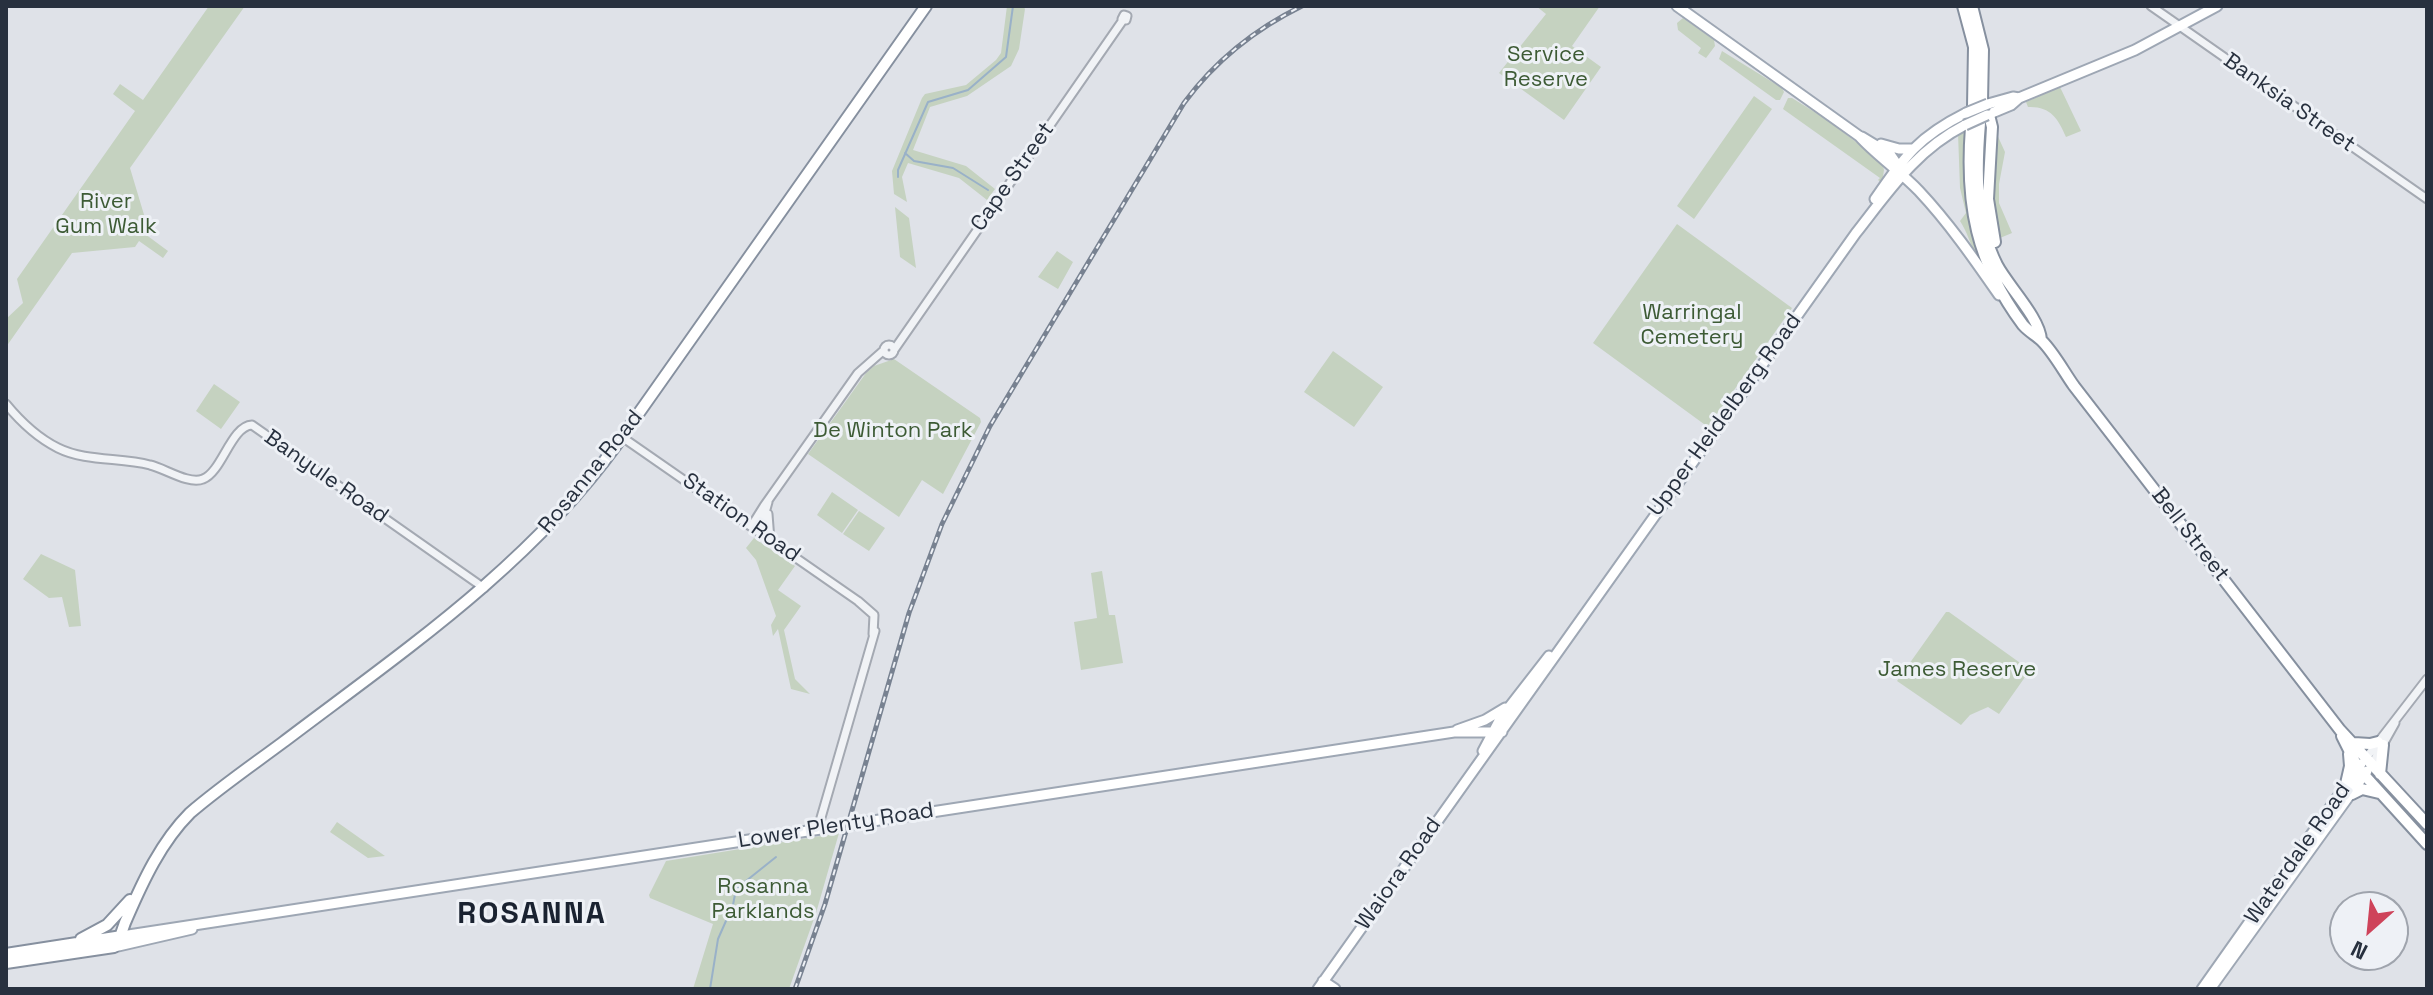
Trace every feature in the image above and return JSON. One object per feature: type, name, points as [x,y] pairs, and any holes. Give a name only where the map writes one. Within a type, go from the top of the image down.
[{"type":"highway","name":"Rosanna Road","points":[[115,942],[167,841],[192,811],[484,588],[562,513],[622,437],[926,6]]},
{"type":"highway","points":[[1963,6],[1974,47],[1979,114]]},
{"type":"highway","points":[[1972,6],[1983,50],[1979,114],[1968,178],[1976,232],[1988,265],[2012,309]]},
{"type":"highway","name":"Bell Street","points":[[1979,114],[1977,172],[1983,223],[1994,258],[2038,326],[2041,340]]},
{"type":"highway","name":"Bell Street","points":[[2012,309],[2029,332],[2041,340],[2340,730],[2362,772],[2427,844]]},
{"type":"highway","points":[[2380,774],[2380,744],[2351,748],[2348,791],[2365,789],[2381,794]]},
{"type":"highway","name":"Bell Street","points":[[2351,748],[2369,761],[2427,824]]},
{"type":"highway","name":"Rosanna Road","points":[[64,946],[93,934],[112,921],[139,891]]},
{"type":"highway","points":[[112,921],[109,928],[115,942]]},
{"type":"highway","points":[[89,942],[96,945],[98,951]]},
{"type":"highway","name":"Lower Plenty Road","points":[[6,954],[89,942],[115,942]]},
{"type":"highway","name":"Lower Plenty Road","points":[[6,963],[98,951],[115,942]]},
{"type":"main road","points":[[1677,6],[1859,136],[1899,170]]},
{"type":"main road","name":"Upper Heidelberg Road","points":[[1500,729],[1587,613],[1912,149],[1935,129],[2135,50],[2217,6]]},
{"type":"main road","name":"Upper Heidelberg Road","points":[[1899,170],[1979,114]]},
{"type":"main road","points":[[1859,136],[1892,155],[1899,170]]},
{"type":"main road","points":[[1870,141],[1899,149],[1912,149]]},
{"type":"main road","points":[[1885,161],[1889,184],[1902,183],[1915,187]]},
{"type":"main road","name":"Bell Street","points":[[1899,170],[1959,238],[2000,297],[2012,309]]},
{"type":"main road","name":"Upper Heidelberg Road","points":[[1500,729],[1511,704],[1595,598]]},
{"type":"main road","name":"Lower Plenty Road","points":[[115,942],[218,921],[1454,732],[1478,727],[1511,704]]},
{"type":"main road","points":[[1478,727],[1500,729]]},
{"type":"main road","points":[[1478,727],[1485,739],[1485,746]]},
{"type":"main road","name":"Waiora Road","points":[[1480,758],[1485,746],[1500,729]]},
{"type":"main road","name":"Waiora Road","points":[[1320,985],[1500,729]]},
{"type":"main road","name":"Waterdale Road","points":[[2210,989],[2369,761]]},
{"type":"main road","name":"Waterdale Road","points":[[2202,989],[2243,939]]},
{"type":"main road","points":[[1320,985],[1335,989]]},
{"type":"street","name":"Cape Street","points":[[753,528],[754,522],[858,373],[889,350],[904,333],[1133,6]]},
{"type":"street","name":"Banksia Street","points":[[2151,6],[2427,199]]},
{"type":"street","name":"Banyule Road","points":[[6,404],[13,415],[58,448],[72,453],[144,463],[193,480],[209,476],[242,428],[251,425],[484,588]]},
{"type":"street","name":"Station Road","points":[[622,437],[858,601],[877,618],[818,828]]},
{"type":"street","points":[[768,504],[770,540]]},
{"type":"street","name":"Waterdale Road","points":[[2369,761],[2427,679]]},
{"type":"green space","name":"River Gum Walk","points":[[209,6],[245,6],[130,168],[148,228],[145,234],[168,251],[163,258],[139,241],[135,247],[72,253],[6,347],[6,319],[23,303],[17,279],[135,111],[113,94],[120,84],[143,100]]},
{"type":"green space","points":[[1007,6],[1023,6],[1025,9],[1019,49],[1011,66],[967,96],[930,107],[913,150],[966,166],[995,189],[987,200],[959,178],[908,163],[902,177],[907,202],[894,194],[892,171],[922,98],[925,94],[966,85],[996,60],[1001,53]]},
{"type":"green space","name":"Service Reserve","points":[[1536,6],[1600,6],[1572,46],[1601,67],[1564,120],[1499,73],[1546,14]]},
{"type":"green space","points":[[1683,18],[1714,40],[1715,46],[1706,58],[1698,53],[1701,48],[1678,30],[1677,23]]},
{"type":"green space","points":[[1722,51],[1782,88],[1784,92],[1780,100],[1719,59]]},
{"type":"green space","points":[[2060,87],[2081,131],[2066,137],[2052,114],[2028,107],[2026,102]]},
{"type":"green space","points":[[1754,96],[1772,109],[1694,219],[1677,206]]},
{"type":"green space","points":[[1788,98],[1826,119],[1882,162],[1882,183],[1878,180],[1880,178],[1783,109]]},
{"type":"green space","points":[[1967,130],[1964,175],[1977,255],[1960,221],[1966,213],[1960,188],[1958,133]]},
{"type":"green space","points":[[1995,130],[2005,152],[1999,203],[2012,233],[2000,238],[1996,237],[1992,222]]},
{"type":"green space","points":[[895,207],[909,218],[916,268],[900,257]]},
{"type":"green space","name":"Warringal Cemetery","points":[[1677,224],[1792,308],[1708,427],[1593,343]]},
{"type":"green space","points":[[1057,251],[1073,262],[1058,289],[1038,277]]},
{"type":"green space","points":[[1333,351],[1383,387],[1354,427],[1304,392]]},
{"type":"green space","name":"De Winton Park","points":[[894,359],[980,418],[981,422],[943,494],[922,480],[899,517],[808,454],[866,373],[874,366]]},
{"type":"green space","points":[[214,384],[240,402],[221,429],[196,411]]},
{"type":"green space","points":[[832,492],[858,510],[842,533],[817,515]]},
{"type":"green space","points":[[859,511],[885,528],[869,551],[843,534]]},
{"type":"green space","points":[[754,538],[795,566],[778,590],[801,606],[784,630],[795,679],[810,694],[791,689],[778,629],[773,636],[771,625],[776,616],[756,560],[746,548]]},
{"type":"green space","points":[[41,554],[75,570],[81,626],[69,627],[62,597],[49,598],[23,579]]},
{"type":"green space","points":[[1102,571],[1109,615],[1115,615],[1123,663],[1081,670],[1074,622],[1097,618],[1091,573]]},
{"type":"green space","name":"James Reserve","points":[[1946,612],[2030,670],[1999,714],[1988,707],[1970,715],[1961,725],[1897,681]]},
{"type":"green space","points":[[337,822],[385,856],[368,858],[330,832]]},
{"type":"green space","name":"Rosanna Parklands","points":[[839,833],[816,913],[789,989],[693,989],[713,924],[650,898],[666,861]]},
{"type":"waterway","points":[[898,177],[898,170],[928,102],[968,90],[1006,57],[1013,6]]},
{"type":"waterway","points":[[905,153],[914,161],[953,168],[988,190]]},
{"type":"waterway","points":[[710,989],[718,939],[733,905],[736,889],[776,857]]},
{"type":"railway","points":[[795,989],[825,904],[909,613],[942,524],[990,426],[1184,103],[1209,73],[1237,47],[1302,6]]},
{"type":"district","name":"ROSANNA","points":[[532,915]]}]
